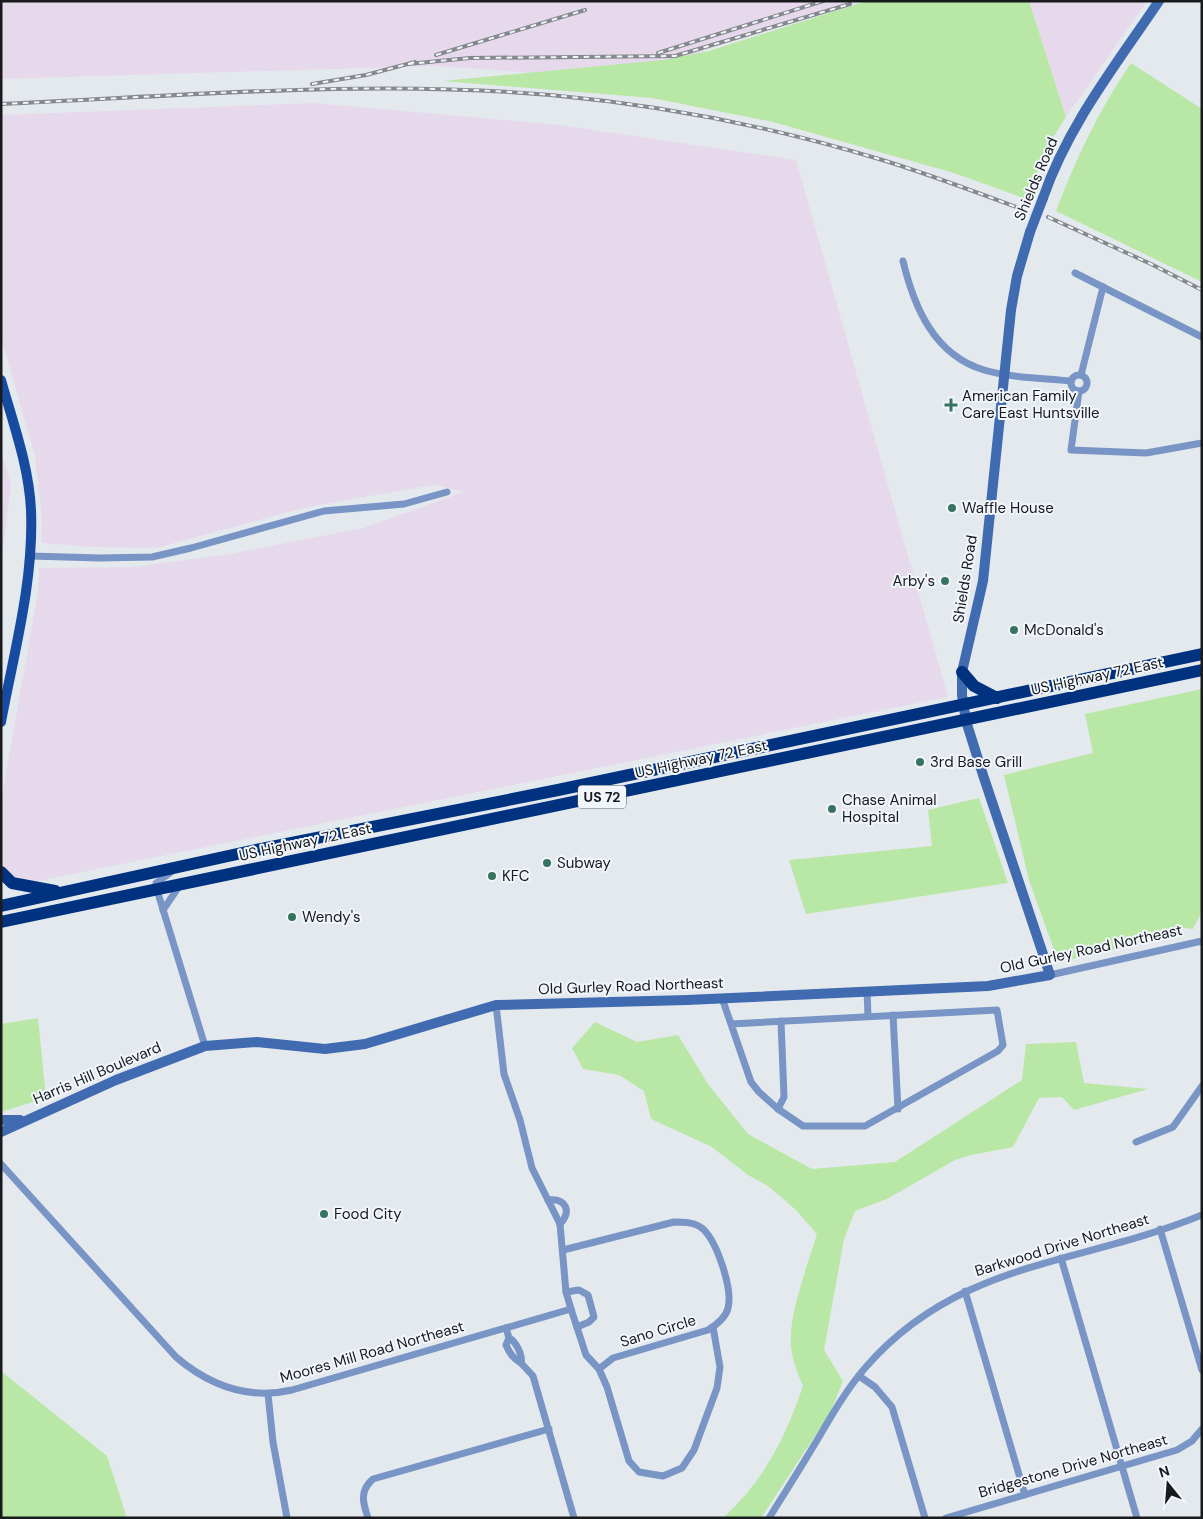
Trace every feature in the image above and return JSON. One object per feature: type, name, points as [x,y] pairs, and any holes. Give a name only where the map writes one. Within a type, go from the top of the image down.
[{"type":"highway","name":"US Highway 72 East","points":[[1,906],[251,851],[558,790],[1202,654]]},
{"type":"highway","name":"US Highway 72 East","points":[[2,923],[1202,670]]},
{"type":"highway","points":[[962,672],[974,686],[997,698]]},
{"type":"highway","points":[[1,872],[12,883],[63,892]]},
{"type":"main road","points":[[1,380],[23,458],[29,490],[30,556],[1,722]]},
{"type":"street","name":"Shields Road","points":[[1050,975],[966,721],[963,704],[962,672],[983,581],[1011,310],[1030,232],[1058,160],[1088,106],[1159,1]]},
{"type":"street","points":[[903,261],[916,306],[934,336],[956,356],[983,370],[1071,381]]},
{"type":"street","points":[[1075,273],[1202,337]]},
{"type":"street","points":[[1081,375],[1102,287]]},
{"type":"street","points":[[1071,381],[1076,376],[1081,375]]},
{"type":"street","points":[[1078,391],[1085,388],[1087,383],[1081,375]]},
{"type":"street","points":[[1071,381],[1072,387],[1078,391]]},
{"type":"street","points":[[1078,391],[1071,450],[1146,454],[1202,443]]},
{"type":"street","points":[[30,556],[152,557],[324,511],[404,504],[447,492]]},
{"type":"street","points":[[175,869],[156,883],[157,890],[205,1046]]},
{"type":"street","points":[[163,910],[181,884]]},
{"type":"street","name":"Old Gurley Road Northeast","points":[[205,1046],[257,1042],[325,1049],[365,1044],[496,1005],[722,998],[988,986],[1050,975],[1202,941]]},
{"type":"street","points":[[867,991],[868,1016]]},
{"type":"street","points":[[722,998],[750,1082],[778,1109],[803,1126],[825,1128],[865,1126],[998,1051],[1003,1045],[997,1010],[731,1024]]},
{"type":"street","points":[[496,1005],[504,1074],[520,1120],[532,1168],[560,1224],[566,1292],[571,1310],[586,1356],[599,1369],[607,1387],[629,1461],[639,1472],[663,1476],[682,1468],[694,1450],[712,1404],[720,1367],[713,1327]]},
{"type":"street","points":[[893,1015],[898,1109]]},
{"type":"street","points":[[778,1109],[784,1097],[781,1021]]},
{"type":"street","name":"Harris Hill Boulevard","points":[[1,1132],[149,1066],[205,1046]]},
{"type":"street","points":[[1136,1142],[1173,1127],[1202,1086]]},
{"type":"street","points":[[1,1120],[26,1120]]},
{"type":"street","name":"Moores Mill Road Northeast","points":[[1,1164],[184,1363],[203,1378],[224,1388],[268,1394],[292,1390],[571,1310]]},
{"type":"street","points":[[548,1200],[557,1199],[562,1202],[566,1211],[565,1218],[560,1224]]},
{"type":"street","name":"Barkwood Drive Northeast","points":[[769,1518],[840,1400],[858,1376],[890,1342],[918,1318],[965,1291],[1012,1272],[1202,1215]]},
{"type":"street","name":"Sano Circle","points":[[563,1250],[674,1222],[688,1222],[702,1229],[717,1251],[728,1294],[728,1309],[720,1321],[713,1327],[613,1358],[599,1369]]},
{"type":"street","points":[[1160,1229],[1202,1370]]},
{"type":"street","points":[[1061,1258],[1137,1516],[1127,1518]]},
{"type":"street","points":[[566,1292],[579,1290],[588,1295],[594,1317],[589,1322],[577,1327]]},
{"type":"street","points":[[965,1291],[1025,1495]]},
{"type":"street","points":[[506,1328],[509,1338],[506,1345],[509,1352],[533,1376],[574,1518]]},
{"type":"street","points":[[858,1376],[874,1386],[892,1407],[925,1518]]},
{"type":"street","points":[[268,1394],[273,1442],[287,1518]]},
{"type":"street","points":[[368,1518],[363,1503],[363,1494],[366,1485],[373,1479],[549,1429]]},
{"type":"street","name":"Bridgestone Drive Northeast","points":[[946,1518],[1177,1450],[1192,1441],[1202,1429]]},
{"type":"shaded area","points":[[1,1],[856,1],[703,48],[715,90],[612,78],[434,66],[1,79]]},
{"type":"shaded area","points":[[1029,1],[1147,1],[1066,117]]},
{"type":"shaded area","points":[[314,103],[560,125],[796,160],[948,697],[38,881],[5,875],[1,864],[1,801],[38,592],[39,568],[133,567],[230,554],[363,528],[464,492],[434,485],[340,501],[300,509],[156,548],[92,547],[41,543],[42,519],[35,456],[1,337],[1,115]]},
{"type":"shaded area","points":[[1,450],[11,484],[1,565]]},
{"type":"green space","points":[[867,1],[1029,1],[1066,117],[1052,139],[1026,199],[954,173],[773,122],[652,98],[443,81],[663,60],[709,51]]},
{"type":"green space","points":[[1131,63],[1202,109],[1202,282],[1056,211],[1089,135]]},
{"type":"green space","points":[[1202,689],[1202,911],[1193,929],[1184,928],[1100,954],[1067,960],[1054,950],[1029,880],[1004,775],[1093,753],[1085,714]]},
{"type":"green space","points":[[979,798],[1008,883],[806,914],[789,860],[932,846],[928,810]]},
{"type":"green space","points":[[38,1018],[46,1098],[4,1111],[1,1110],[1,1024]]},
{"type":"green space","points":[[595,1022],[637,1042],[678,1035],[708,1084],[748,1134],[812,1169],[895,1162],[1022,1080],[1026,1044],[1076,1042],[1084,1083],[1148,1089],[1074,1110],[1062,1097],[1039,1098],[1013,1147],[955,1160],[887,1199],[855,1211],[844,1239],[824,1350],[843,1381],[830,1413],[761,1518],[723,1518],[750,1489],[772,1458],[789,1424],[803,1386],[793,1356],[791,1334],[796,1305],[817,1234],[796,1210],[768,1186],[748,1175],[712,1147],[651,1119],[644,1091],[619,1075],[583,1069],[572,1048]]},
{"type":"green space","points":[[1,1371],[107,1456],[127,1518],[1,1518]]},
{"type":"railway","points":[[658,53],[823,1]]},
{"type":"railway","points":[[408,64],[470,58],[675,56],[850,4]]},
{"type":"railway","points":[[436,55],[585,10]]},
{"type":"railway","points":[[312,84],[366,75],[415,62]]},
{"type":"railway","points":[[1,104],[207,93],[345,89],[482,90],[592,99],[675,111],[758,127],[839,147],[898,165],[1027,211]]},
{"type":"railway","points":[[1048,217],[1151,264],[1202,290]]},
{"type":"place","name":"American Family Care East Huntsville","points":[[951,405]]},
{"type":"place","name":"Waffle House","points":[[952,508]]},
{"type":"place","name":"Arby's","points":[[945,581]]},
{"type":"place","name":"McDonald's","points":[[1014,630]]},
{"type":"place","name":"3rd Base Grill","points":[[920,762]]},
{"type":"place","name":"Chase Animal Hospital","points":[[832,809]]},
{"type":"place","name":"Subway","points":[[547,863]]},
{"type":"place","name":"KFC","points":[[492,876]]},
{"type":"place","name":"Wendy's","points":[[292,917]]},
{"type":"place","name":"Food City","points":[[324,1214]]}]
